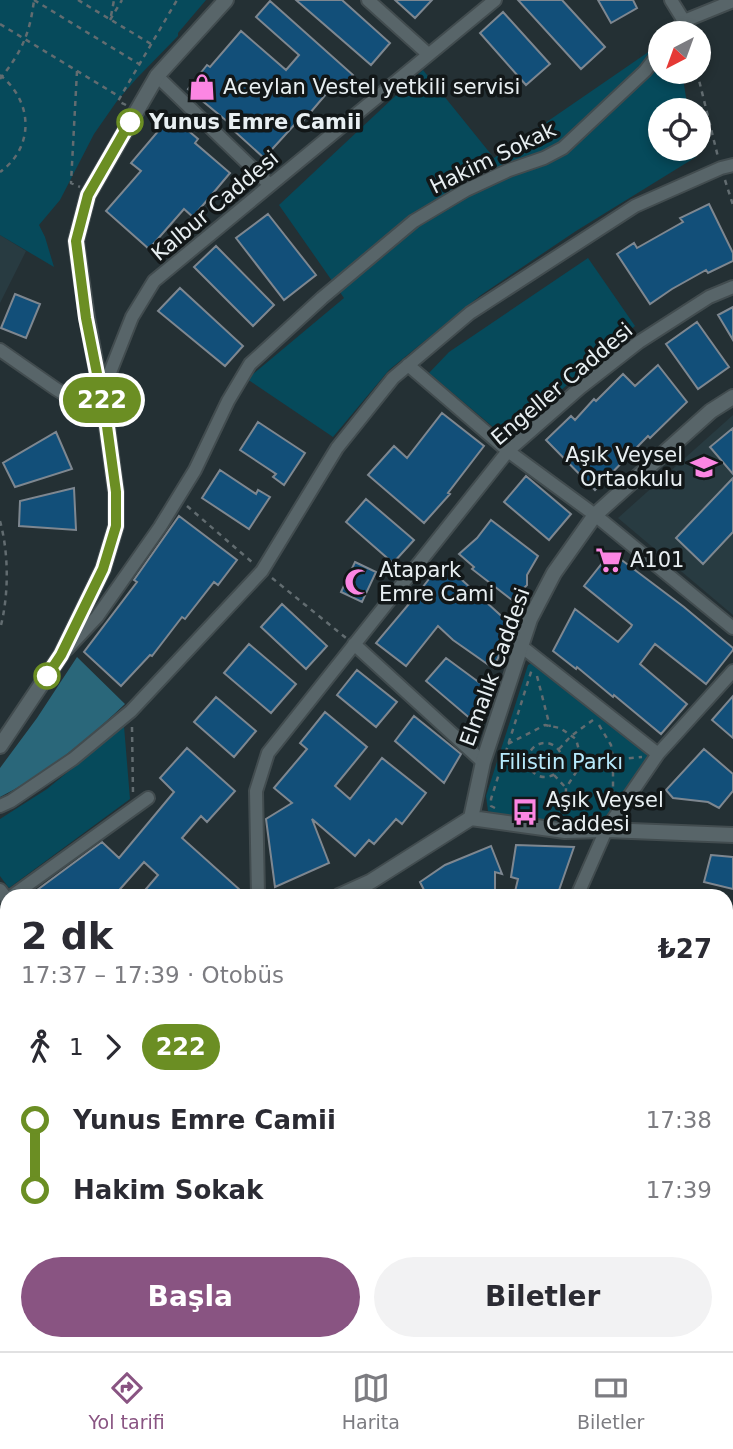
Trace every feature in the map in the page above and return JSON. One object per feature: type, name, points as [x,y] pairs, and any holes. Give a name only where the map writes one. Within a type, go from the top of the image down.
[{"type":"street","points":[[0,746],[61,655],[103,569],[116,526],[116,492],[106,419],[86,318],[76,241],[89,192],[157,76],[226,0]]},
{"type":"street","points":[[368,0],[428,54]]},
{"type":"street","name":"Kalbur Caddesi","points":[[101,396],[132,317],[154,281],[495,0]]},
{"type":"street","points":[[671,0],[684,21],[733,2]]},
{"type":"street","name":"Hakim Sokak","points":[[61,655],[97,617],[160,527],[195,470],[228,401],[250,364],[414,220],[466,190],[564,148],[648,67]]},
{"type":"street","points":[[157,76],[270,185]]},
{"type":"street","points":[[0,806],[73,759],[131,711],[262,571],[337,448],[393,378],[470,313],[635,206],[727,167]]},
{"type":"street","name":"Engeller Caddesi","points":[[258,889],[256,791],[268,753],[354,644],[508,451],[580,388],[639,342],[709,297],[733,287]]},
{"type":"street","points":[[0,350],[56,389],[106,419]]},
{"type":"street","points":[[408,365],[508,451],[595,515],[733,628]]},
{"type":"street","name":"Elmalık Caddesi","points":[[471,818],[483,762],[530,618],[554,573],[595,515],[711,411],[733,397]]},
{"type":"street","points":[[354,644],[483,762]]},
{"type":"street","points":[[521,646],[652,755]]},
{"type":"street","points":[[580,889],[606,830],[652,755],[733,671]]},
{"type":"street","points":[[22,889],[148,798]]},
{"type":"street","points":[[357,889],[471,818],[565,831],[733,835]]},
{"type":"path","points":[[0,172],[18,155],[24,141],[26,126],[19,97],[1,77],[18,56],[32,22],[34,0],[139,64]]},
{"type":"path","points":[[78,0],[151,44]]},
{"type":"path","points":[[110,20],[114,0]]},
{"type":"path","points":[[110,20],[122,0]]},
{"type":"path","points":[[136,112],[118,101],[177,0]]},
{"type":"path","points":[[0,24],[120,97]]},
{"type":"path","points":[[77,71],[71,183],[89,192]]},
{"type":"path","points":[[701,84],[727,167],[733,205]]},
{"type":"path","points":[[0,521],[6,574],[4,615],[0,629]]},
{"type":"path","points":[[499,812],[491,806],[491,799],[533,668],[537,668],[550,727]]},
{"type":"path","points":[[131,711],[134,808]]},
{"type":"path","points":[[596,718],[604,725]]},
{"type":"path","points":[[559,749],[571,736],[596,718]]},
{"type":"path","points":[[596,718],[611,746],[614,800],[621,791]]},
{"type":"path","points":[[508,744],[545,725],[560,728],[576,739],[581,758],[578,769],[566,788],[565,831]]},
{"type":"path","points":[[544,743],[559,749],[561,766],[554,775],[538,776],[530,768],[528,757],[534,747],[544,743]]},
{"type":"path","points":[[638,750],[652,755]]},
{"type":"path","points":[[579,763],[652,755]]},
{"type":"path","points":[[644,763],[652,755]]},
{"type":"path","points":[[554,775],[566,788]]},
{"type":"shaded area","points":[[0,235],[26,251],[0,303]]},
{"type":"shaded area","name":"Aşık Veysel Ortaokulu","points":[[733,415],[733,615],[618,518]]},
{"type":"shaded area","points":[[77,657],[125,704],[66,755],[34,778],[0,797],[0,768]]},
{"type":"green space","points":[[0,0],[206,0],[178,36],[117,101],[94,134],[60,200],[39,225],[54,267],[0,235]]},
{"type":"green space","points":[[648,52],[648,84],[684,84],[686,98],[648,98],[648,161],[690,161],[576,231],[481,295],[389,370],[333,437],[247,379],[344,298],[279,205],[423,70],[494,158]]},
{"type":"green space","points":[[588,258],[635,326],[506,438],[429,373],[449,352]]},
{"type":"green space","name":"Filistin Parkı","points":[[534,662],[646,751],[650,758],[605,823],[546,822],[488,811],[486,796],[528,665]]},
{"type":"green space","points":[[124,726],[130,799],[9,888],[0,876],[0,819],[47,789]]},
{"type":"building","points":[[296,0],[342,0],[390,43],[371,65]]},
{"type":"building","points":[[395,0],[432,0],[415,18]]},
{"type":"building","points":[[518,0],[562,0],[605,47],[581,69]]},
{"type":"building","points":[[598,0],[633,0],[637,8],[611,23]]},
{"type":"building","points":[[270,1],[353,75],[338,92],[332,87],[299,126],[296,123],[264,158],[232,129],[234,127],[188,89],[207,65],[210,67],[241,31],[286,70],[299,55],[256,17]]},
{"type":"building","points":[[503,12],[550,64],[526,85],[480,33]]},
{"type":"building","points":[[171,116],[198,139],[195,143],[230,173],[193,217],[184,209],[149,249],[106,211],[141,171],[131,163]]},
{"type":"building","points":[[709,204],[733,253],[733,261],[708,273],[706,270],[650,304],[617,254],[634,243],[637,248],[683,222],[680,218]]},
{"type":"building","points":[[268,214],[316,275],[284,300],[236,238]]},
{"type":"building","points":[[216,246],[274,305],[253,326],[194,267]]},
{"type":"building","points":[[180,288],[243,346],[225,366],[158,311]]},
{"type":"building","points":[[15,294],[40,304],[26,338],[1,328]]},
{"type":"building","points":[[733,307],[733,340],[718,315]]},
{"type":"building","points":[[697,322],[729,367],[698,389],[666,344]]},
{"type":"building","points":[[658,365],[687,402],[650,438],[648,436],[595,490],[546,440],[571,416],[575,420],[623,374],[635,386]]},
{"type":"building","points":[[442,413],[484,446],[448,493],[450,494],[424,523],[368,475],[394,446],[407,458]]},
{"type":"building","points":[[258,422],[305,453],[284,485],[273,477],[276,474],[240,450]]},
{"type":"building","points":[[733,428],[733,474],[710,447]]},
{"type":"building","points":[[56,432],[72,469],[15,487],[3,463]]},
{"type":"building","points":[[220,470],[256,494],[258,490],[270,497],[249,529],[202,498]]},
{"type":"building","points":[[526,476],[571,514],[549,540],[504,502]]},
{"type":"building","points":[[733,478],[733,532],[703,564],[676,538]]},
{"type":"building","points":[[74,488],[76,530],[19,526],[20,501]]},
{"type":"building","points":[[366,499],[414,540],[393,563],[346,522]]},
{"type":"building","points":[[179,516],[237,560],[218,585],[214,582],[152,656],[150,655],[121,686],[84,652],[137,582],[134,580]]},
{"type":"building","points":[[491,520],[538,556],[527,575],[527,585],[512,600],[472,569],[474,567],[459,554],[477,538]]},
{"type":"building","points":[[611,552],[733,648],[706,684],[655,644],[640,664],[687,704],[661,734],[614,695],[613,697],[553,651],[575,609],[618,642],[631,627],[632,625],[584,586]]},
{"type":"building","name":"Atapark Emre Cami","points":[[355,562],[376,572],[362,602],[341,592]]},
{"type":"building","points":[[440,565],[462,580],[509,623],[493,668],[438,626],[406,666],[376,643],[419,592],[435,599],[422,588]]},
{"type":"building","points":[[282,604],[327,646],[306,669],[261,627]]},
{"type":"building","points":[[249,644],[296,684],[271,713],[224,673]]},
{"type":"building","points":[[446,658],[488,689],[473,721],[426,681]]},
{"type":"building","points":[[357,670],[397,702],[376,727],[337,695]]},
{"type":"building","points":[[733,696],[733,738],[712,720]]},
{"type":"building","points":[[216,697],[256,731],[234,757],[194,722]]},
{"type":"building","points":[[325,712],[367,747],[335,786],[350,799],[382,758],[426,793],[402,824],[396,819],[374,844],[369,840],[355,856],[312,819],[329,863],[275,887],[266,819],[292,803],[274,788],[307,749],[300,743]]},
{"type":"building","points":[[414,716],[461,754],[444,783],[395,741]]},
{"type":"building","points":[[187,748],[235,791],[207,822],[201,816],[182,838],[239,889],[146,889],[158,875],[144,862],[120,889],[38,889],[102,842],[119,858],[174,792],[160,778]]},
{"type":"building","points":[[704,749],[733,774],[733,791],[719,808],[708,802],[673,798],[666,790]]},
{"type":"building","points":[[516,845],[574,847],[559,889],[516,889],[518,879],[511,877]]},
{"type":"building","points":[[491,846],[502,874],[495,872],[495,889],[424,889],[420,882],[445,865]]},
{"type":"building","points":[[711,855],[733,857],[733,889],[704,882]]},
{"type":"bus line","name":"222","points":[[47,676],[61,655],[103,569],[116,526],[116,492],[106,419],[86,318],[76,241],[88,195],[130,122]]},
{"type":"place","name":"Aceylan Vestel yetkili servisi","points":[[202,87]]},
{"type":"place","name":"Yunus Emre Camii","points":[[130,122]]},
{"type":"place","name":"Aşık Veysel Ortaokulu","points":[[704,467]]},
{"type":"place","name":"A101","points":[[609,560]]},
{"type":"place","name":"Atapark Emre Cami","points":[[358,582]]},
{"type":"place","name":"Aşık Veysel Caddesi","points":[[525,812]]}]
